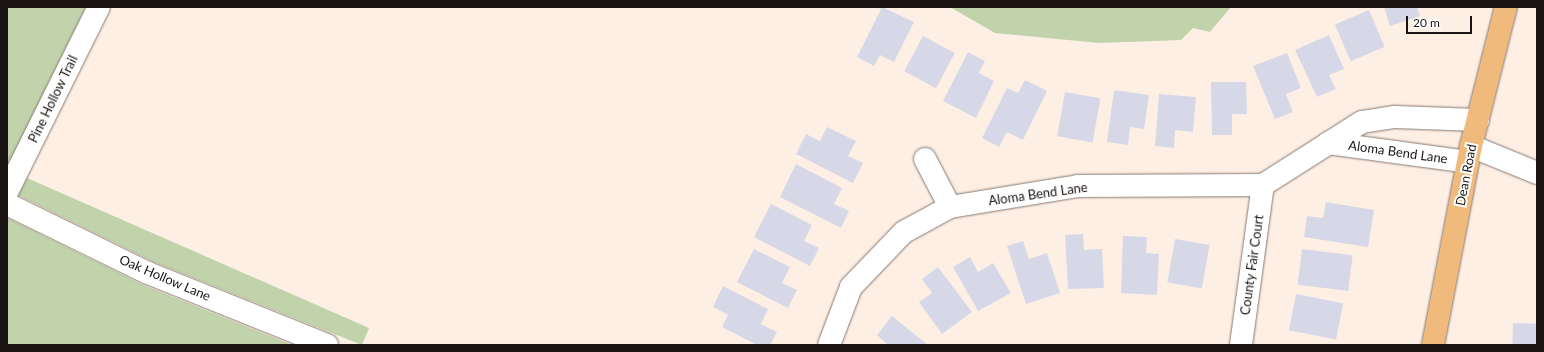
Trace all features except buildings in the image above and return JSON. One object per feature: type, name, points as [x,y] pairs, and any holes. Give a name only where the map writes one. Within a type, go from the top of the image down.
[{"type":"main road","name":"Dean Road","points":[[1433,345],[1470,154],[1506,7]]},
{"type":"street","name":"Pine Hollow Trail","points":[[7,192],[99,7]]},
{"type":"street","name":"Aloma Bend Lane","points":[[829,345],[850,287],[904,232],[950,207],[1078,186],[1263,185],[1328,143],[1368,121],[1395,117],[1478,120]]},
{"type":"street","name":"Aloma Bend Lane","points":[[1328,143],[1470,154],[1537,173]]},
{"type":"street","points":[[925,159],[950,207]]},
{"type":"street","name":"County Fair Court","points":[[1241,345],[1263,185]]},
{"type":"street","name":"Oak Hollow Lane","points":[[7,204],[148,273],[327,345]]},
{"type":"green space","points":[[7,7],[86,7],[7,167]]},
{"type":"green space","points":[[950,7],[1231,7],[1210,32],[1193,28],[1181,40],[1099,43],[995,33]]},
{"type":"green space","points":[[27,178],[369,328],[362,345],[154,262],[18,195]]},
{"type":"green space","points":[[7,218],[143,285],[292,345],[7,345]]}]
